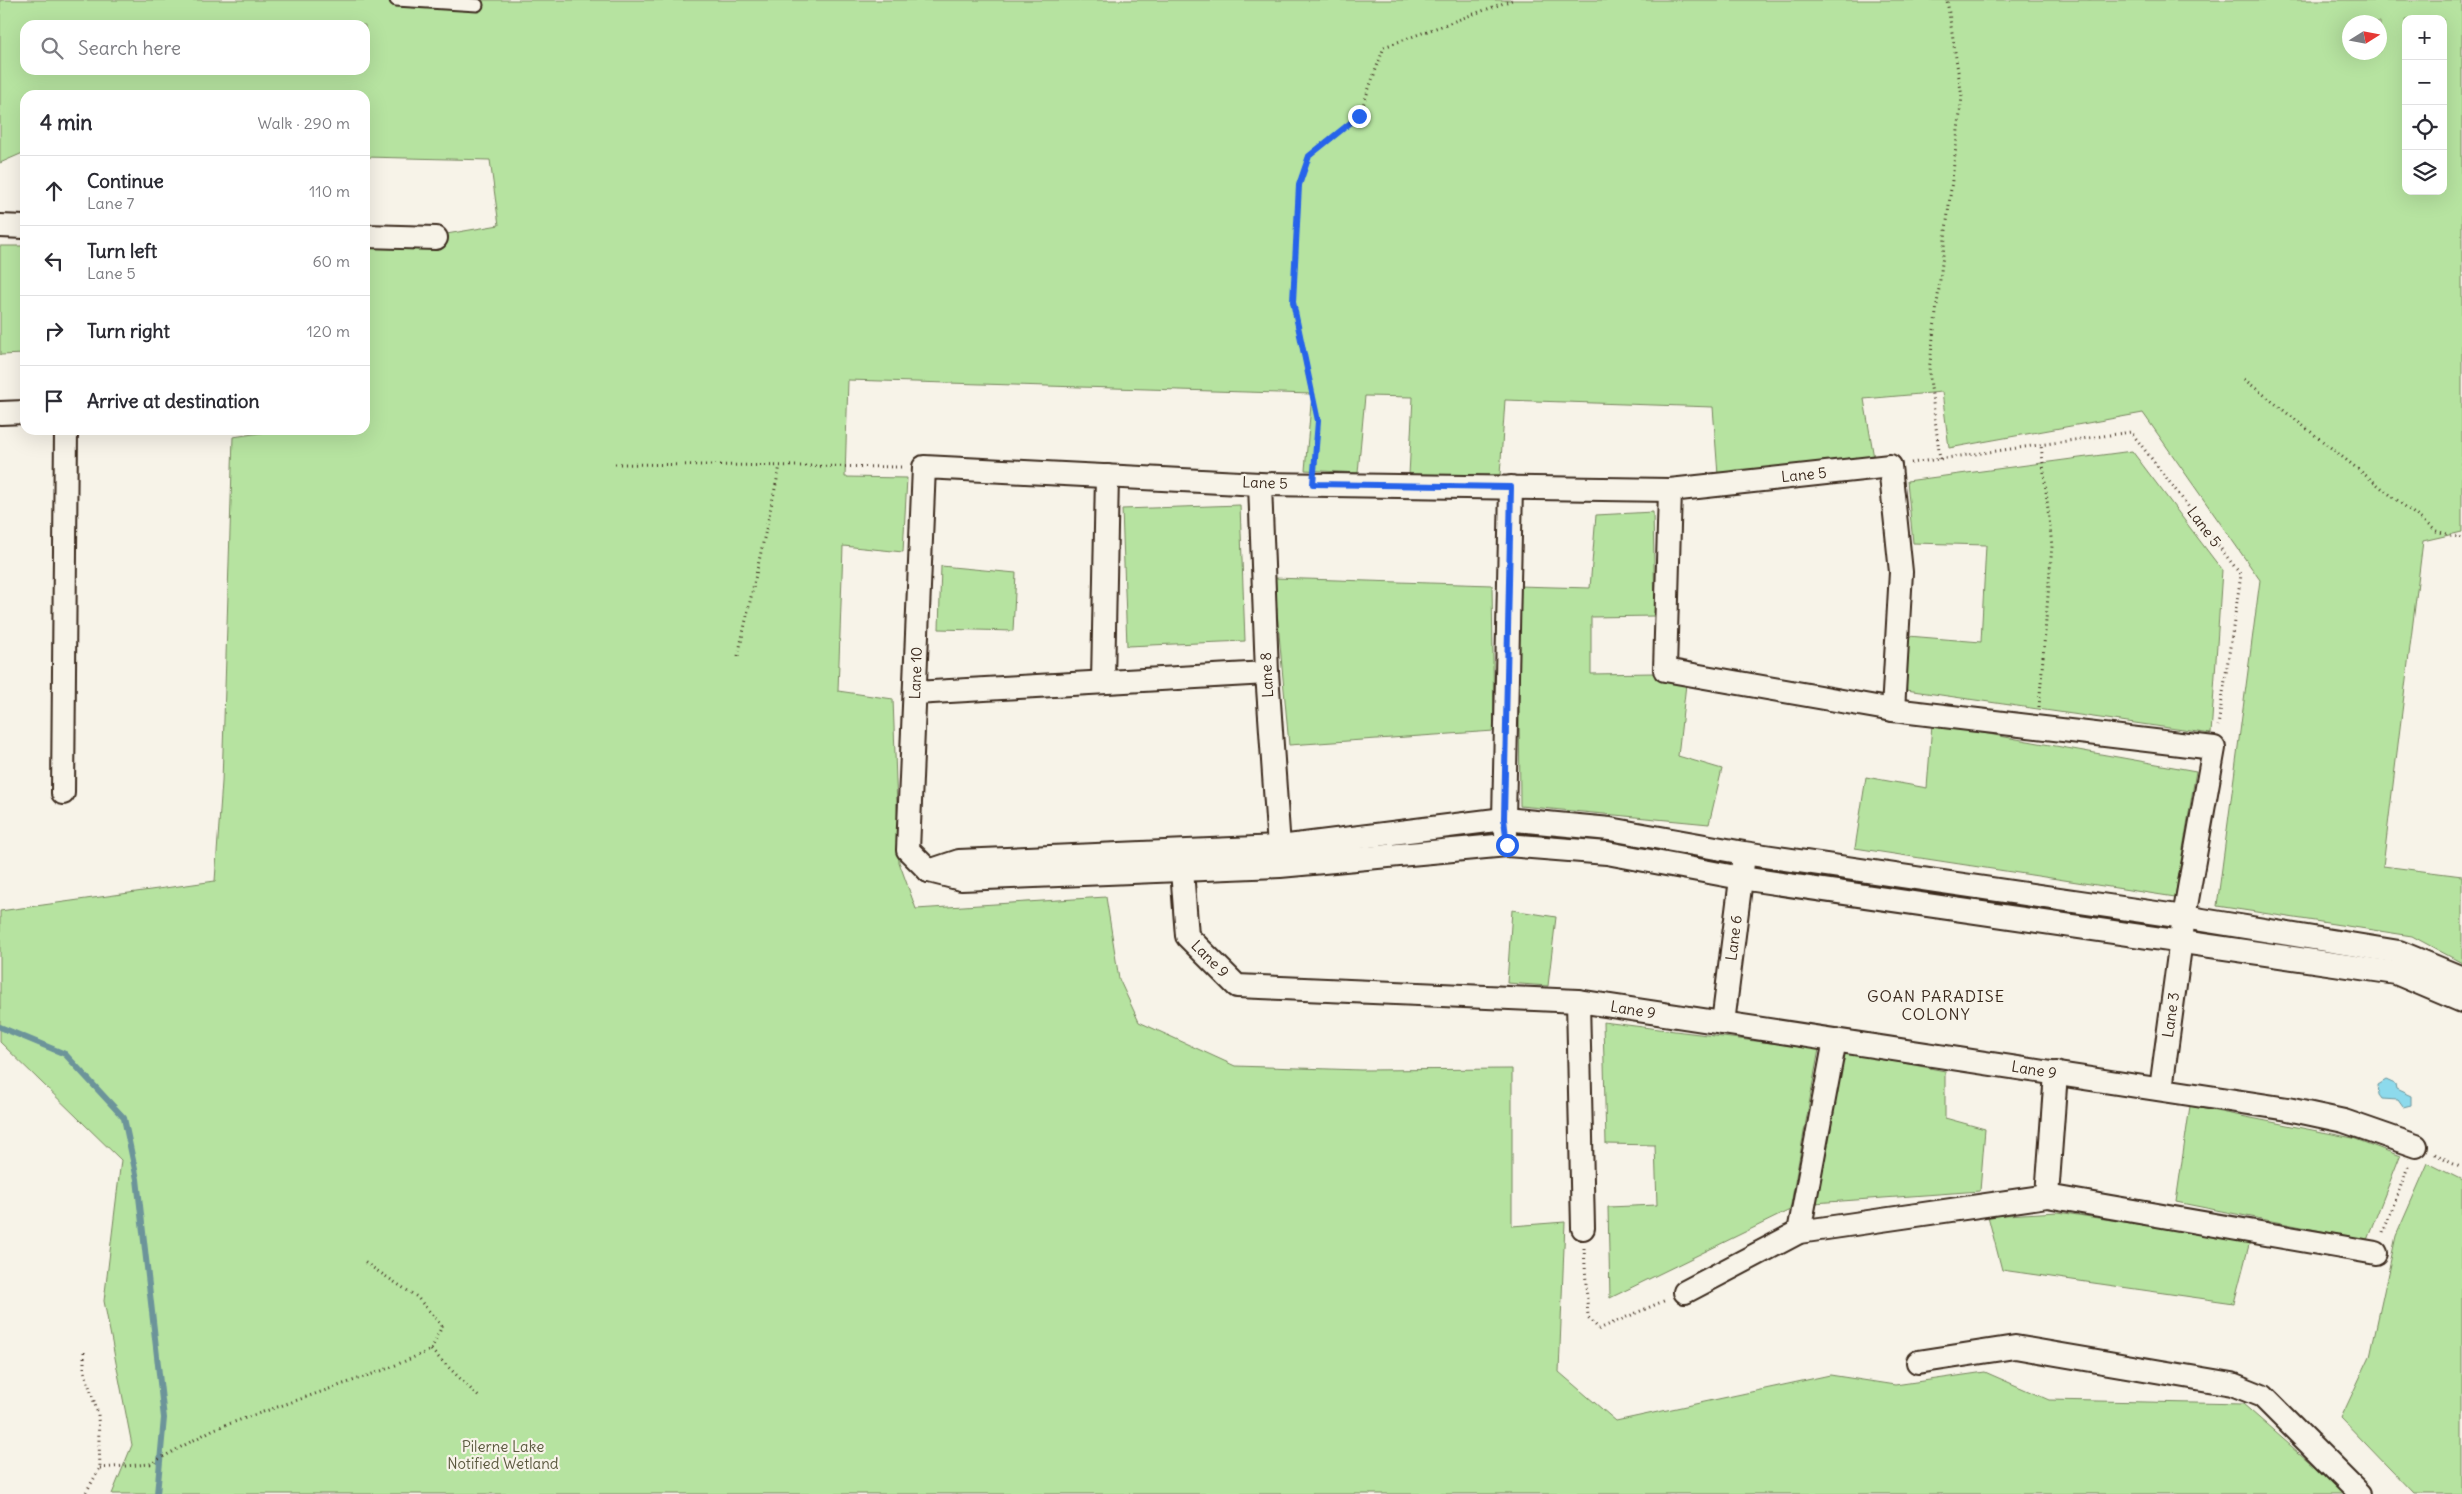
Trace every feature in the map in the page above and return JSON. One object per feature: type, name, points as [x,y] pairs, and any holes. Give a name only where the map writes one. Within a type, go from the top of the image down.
[{"type":"street","points":[[0,226],[20,227]]},
{"type":"street","points":[[370,236],[436,238]]},
{"type":"street","points":[[0,413],[20,412]]},
{"type":"street","points":[[63,793],[66,435]]},
{"type":"street","name":"Lane 5","points":[[924,467],[1260,484],[1670,490],[1890,466]]},
{"type":"street","points":[[1890,466],[1902,572],[1893,710]]},
{"type":"street","name":"Lane 10","points":[[924,467],[908,850],[929,872]]},
{"type":"street","points":[[1103,682],[1107,476]]},
{"type":"street","name":"Lane 8","points":[[1260,484],[1267,674],[1280,856]]},
{"type":"street","points":[[1507,845],[1504,819],[1511,487]]},
{"type":"street","points":[[1670,490],[1664,670],[1893,710],[2214,748],[2181,941]]},
{"type":"street","points":[[916,693],[1267,674]]},
{"type":"street","points":[[929,872],[961,879],[1182,870],[1280,856],[1504,819],[1610,829],[1744,853],[2184,917],[2399,952],[2462,978]]},
{"type":"street","points":[[929,872],[958,861],[1280,856],[1507,845],[1607,853],[1741,878],[2396,973],[2462,1001]]},
{"type":"street","name":"Lane 6","points":[[1724,1023],[1744,853]]},
{"type":"street","name":"Lane 9","points":[[1182,870],[1187,936],[1237,986],[1578,1001],[2288,1109],[2344,1121],[2416,1146]]},
{"type":"street","name":"Lane 3","points":[[2161,1089],[2181,941]]},
{"type":"street","points":[[1578,1001],[1584,1228]]},
{"type":"street","points":[[1799,1232],[1835,1040]]},
{"type":"street","points":[[2046,1196],[2056,1073]]},
{"type":"street","points":[[1685,1292],[1799,1232],[2046,1196],[2376,1253]]},
{"type":"street","points":[[1918,1362],[2015,1347],[2232,1384],[2262,1396],[2360,1494]]},
{"type":"lane","points":[[396,0],[476,5]]},
{"type":"path","points":[[1313,484],[1318,421],[1293,302],[1299,185],[1309,156],[1359,116],[1384,47],[1512,0]]},
{"type":"path","points":[[1940,459],[1929,371],[1962,97],[1947,0]]},
{"type":"path","points":[[2244,379],[2436,531],[2462,538]]},
{"type":"path","name":"Lane 5","points":[[1890,466],[2131,432],[2241,575],[2214,748]]},
{"type":"path","points":[[2037,726],[2052,546],[2041,444]]},
{"type":"path","points":[[616,464],[924,467]]},
{"type":"path","points":[[738,656],[780,466]]},
{"type":"path","points":[[2376,1253],[2416,1146],[2462,1167]]},
{"type":"path","points":[[1584,1228],[1588,1316],[1600,1329],[1685,1292]]},
{"type":"path","points":[[100,1468],[150,1464],[214,1429],[384,1370],[431,1350],[442,1326],[417,1297],[364,1262]]},
{"type":"path","points":[[431,1350],[480,1398]]},
{"type":"path","points":[[84,1352],[84,1370],[98,1414],[100,1468],[85,1494]]},
{"type":"green space","name":"Pilerne Lake Notified Wetland","points":[[0,0],[2462,0],[2462,532],[2423,541],[2383,866],[2462,876],[2462,963],[2412,936],[2217,906],[2260,580],[2143,413],[1949,448],[1942,392],[1864,399],[1874,458],[1718,475],[1713,407],[1505,400],[1500,475],[1409,475],[1413,397],[1365,396],[1358,473],[1305,470],[1312,394],[848,380],[845,477],[907,478],[903,552],[843,546],[838,691],[893,699],[899,862],[916,909],[1106,897],[1119,979],[1139,1022],[1235,1066],[1361,1070],[1512,1069],[1512,1226],[1565,1222],[1559,1372],[1616,1421],[1830,1375],[1895,1385],[1985,1372],[2049,1400],[2243,1404],[2346,1494],[112,1494],[132,1445],[104,1301],[121,1160],[0,1042],[0,911],[215,881],[222,782],[233,437],[247,435],[370,435],[370,247],[499,225],[490,160],[370,157],[370,90],[20,90],[20,154],[0,163]]},
{"type":"green space","points":[[0,246],[20,246],[20,354],[0,355]]},
{"type":"green space","points":[[2132,451],[2222,570],[2211,734],[1906,690],[1908,636],[1981,642],[1986,545],[1913,543],[1907,481]]},
{"type":"green space","points":[[1240,505],[1245,641],[1127,646],[1122,509]]},
{"type":"green space","points":[[1653,512],[1655,616],[1591,617],[1591,674],[1654,673],[1686,684],[1678,756],[1722,769],[1709,824],[1520,806],[1518,586],[1590,588],[1596,515]]},
{"type":"green space","points":[[941,566],[1016,573],[1013,631],[939,629]]},
{"type":"green space","points":[[1274,578],[1492,585],[1494,731],[1289,745]]},
{"type":"green space","points":[[1932,724],[2196,771],[2175,897],[1855,848],[1866,777],[1927,788]]},
{"type":"green space","points":[[1512,910],[1556,917],[1548,986],[1507,983]]},
{"type":"green space","points":[[1603,1022],[1819,1049],[1790,1210],[1610,1298],[1608,1207],[1657,1205],[1655,1145],[1606,1144]]},
{"type":"green space","points":[[1841,1051],[1945,1071],[1945,1118],[1985,1129],[1980,1191],[1814,1203]]},
{"type":"green space","points":[[2190,1106],[2353,1138],[2400,1156],[2367,1240],[2176,1202]]},
{"type":"green space","points":[[2428,1163],[2462,1180],[2462,1494],[2414,1494],[2341,1418],[2370,1356],[2396,1236]]},
{"type":"green space","points":[[2058,1212],[2250,1241],[2234,1303],[2002,1270],[1988,1216]]},
{"type":"water","points":[[2386,1080],[2395,1084],[2396,1089],[2411,1096],[2411,1105],[2403,1107],[2398,1100],[2382,1099],[2379,1095],[2378,1085]]},
{"type":"waterway","points":[[0,1027],[65,1054],[124,1118],[137,1179],[164,1418],[157,1494]]},
{"type":"district","name":"GOAN PARADISE COLONY","points":[[1936,1005]]},
{"type":"route","points":[[1359,116],[1309,156],[1299,185],[1293,302],[1318,421],[1313,484],[1511,487],[1504,819],[1507,845]]}]
